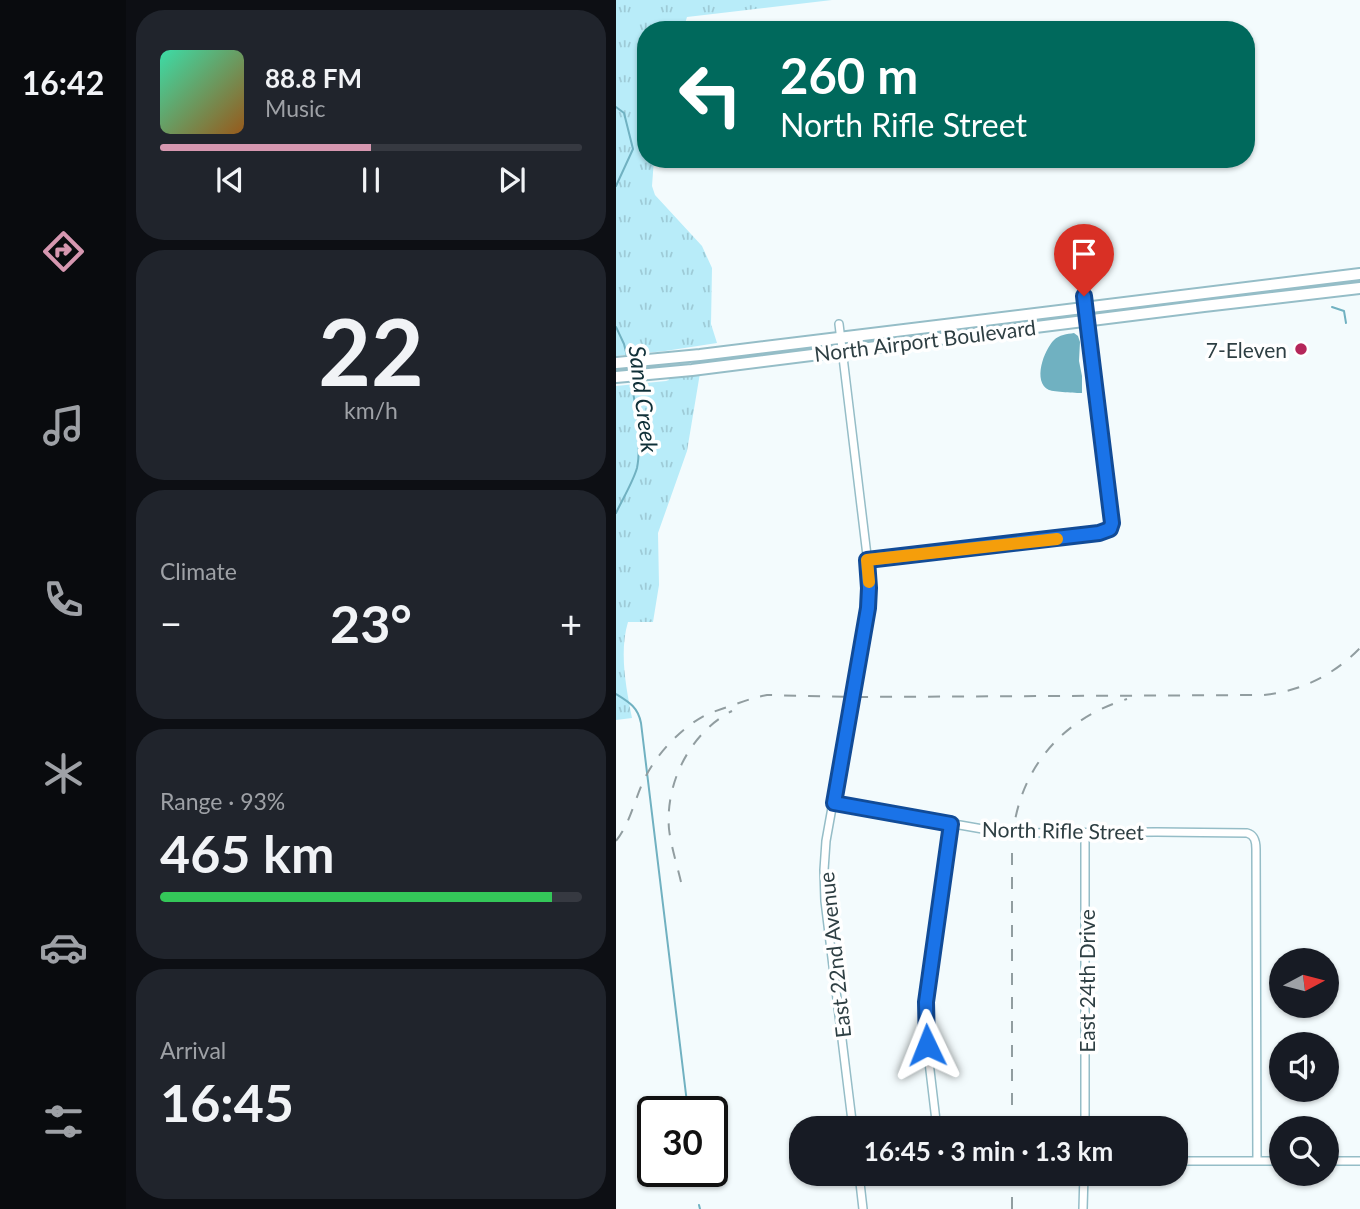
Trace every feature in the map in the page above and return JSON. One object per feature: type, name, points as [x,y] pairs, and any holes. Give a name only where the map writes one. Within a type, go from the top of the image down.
[{"type":"main road","name":"North Airport Boulevard","points":[[616,363],[840,337],[1084,302],[1360,274]]},
{"type":"main road","name":"North Airport Boulevard","points":[[616,377],[669,373],[1360,288]]},
{"type":"street","points":[[867,560],[1099,533],[1110,529],[1112,523],[1084,302]]},
{"type":"street","name":"East 22nd Avenue","points":[[839,324],[869,588],[868,608],[825,855],[824,886],[851,1116]]},
{"type":"street","name":"North Rifle Street","points":[[834,803],[1013,833],[1247,833],[1252,836],[1256,842],[1257,1161]]},
{"type":"street","points":[[935,1116],[927,1045],[926,1002],[951,824]]},
{"type":"street","name":"East 24th Drive","points":[[1085,833],[1086,1116]]},
{"type":"street","points":[[1188,1161],[1269,1161]]},
{"type":"street","points":[[1339,1161],[1360,1161]]},
{"type":"street","points":[[860,1186],[863,1209]]},
{"type":"street","points":[[1083,1209],[1084,1186]]},
{"type":"green space","points":[[616,0],[832,0],[687,17],[686,21],[637,21],[637,168],[653,168],[652,186],[655,195],[702,246],[712,268],[711,324],[717,343],[616,356]]},
{"type":"green space","points":[[700,373],[687,451],[658,533],[659,585],[653,622],[628,622],[625,633],[624,670],[632,718],[616,720],[616,386],[666,381],[668,378]]},
{"type":"shaded area","points":[[1074,333],[1080,342],[1082,393],[1049,390],[1044,386],[1040,373],[1047,351],[1056,338]]},
{"type":"waterway","name":"Sand Creek","points":[[616,107],[624,113],[633,149],[616,186]]},
{"type":"waterway","points":[[1332,307],[1344,311],[1346,323]]},
{"type":"waterway","name":"Sand Creek","points":[[616,327],[627,356]]},
{"type":"waterway","name":"Sand Creek","points":[[616,513],[637,468],[639,447],[631,379]]},
{"type":"waterway","points":[[616,694],[629,702],[640,717],[686,1096]]},
{"type":"waterway","points":[[699,1205],[700,1209]]},
{"type":"railway","points":[[616,841],[648,772],[671,742],[700,718],[755,698],[767,695],[1264,695],[1291,690],[1316,680],[1328,674],[1360,648]]},
{"type":"railway","points":[[1012,1116],[1012,843],[1016,817],[1033,772],[1046,752],[1081,720],[1127,699]]},
{"type":"railway","points":[[681,882],[669,829],[671,794],[676,777],[693,745],[704,732],[732,711]]},
{"type":"railway","points":[[1012,1186],[1012,1209]]},
{"type":"slow traffic","points":[[869,582],[867,560],[1057,539]]},
{"type":"place","name":"7-Eleven","points":[[1301,349]]},
{"type":"route","points":[[927,1045],[926,1002],[951,824],[834,803],[868,608],[867,560],[1099,533],[1110,529],[1112,523],[1084,296]]}]
